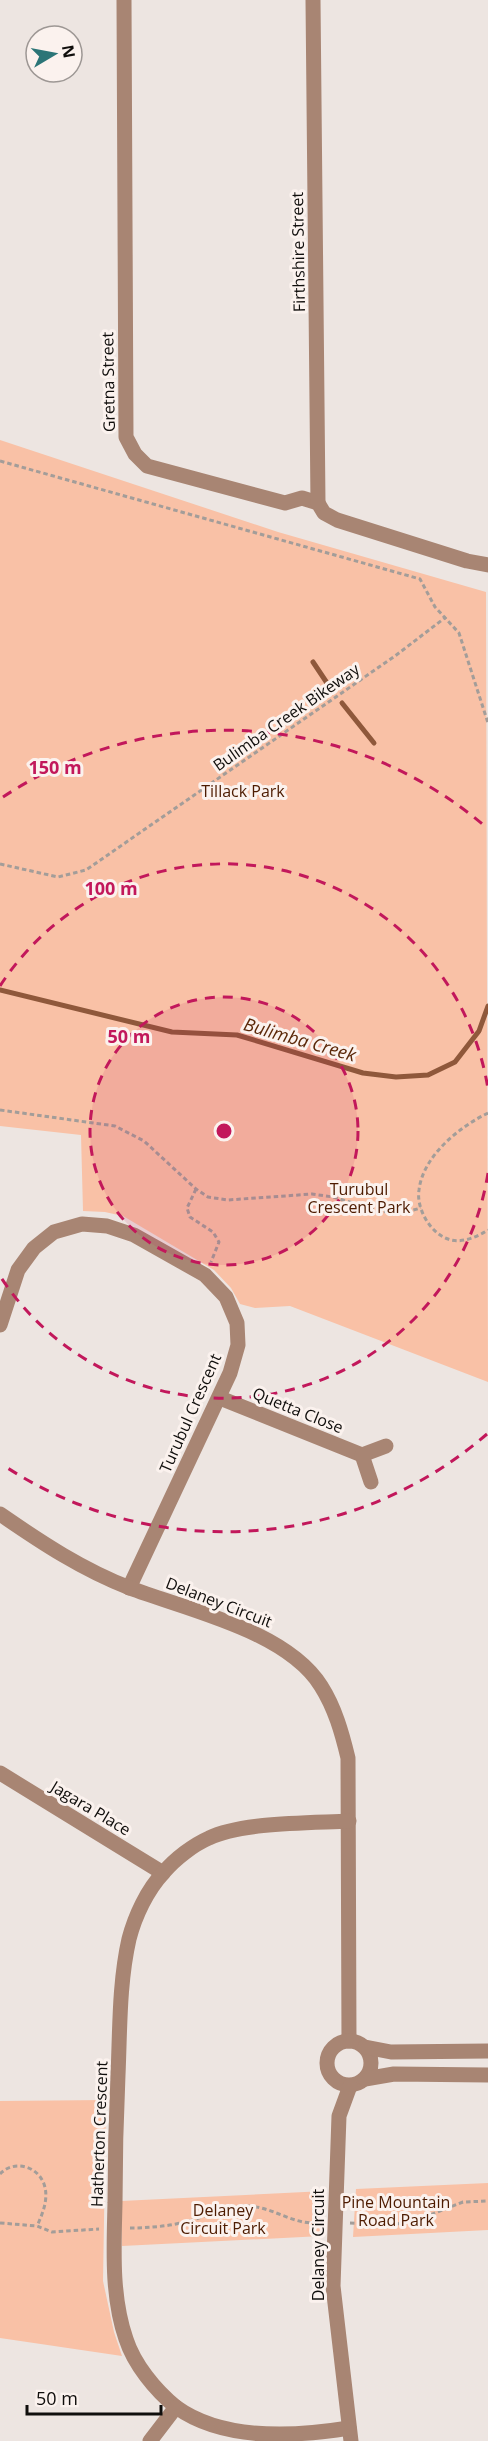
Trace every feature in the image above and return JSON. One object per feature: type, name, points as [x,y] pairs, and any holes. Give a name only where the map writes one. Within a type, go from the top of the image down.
[{"type":"street","name":"Gretna Street","points":[[124,0],[126,437],[135,454],[147,465],[285,503],[302,498],[318,503]]},
{"type":"street","name":"Firthshire Street","points":[[313,0],[318,503]]},
{"type":"street","points":[[318,503],[324,513],[337,520],[467,561],[488,565]]},
{"type":"street","name":"Turubul Crescent","points":[[0,1324],[18,1270],[34,1248],[54,1232],[82,1224],[107,1226],[134,1235],[205,1275],[226,1297],[237,1323],[238,1345],[230,1373],[129,1588]]},
{"type":"street","name":"Quetta Close","points":[[220,1398],[362,1455]]},
{"type":"street","points":[[371,1482],[362,1455],[386,1446]]},
{"type":"street","name":"Delaney Circuit","points":[[0,1514],[71,1561],[129,1588],[224,1621],[278,1644],[303,1665],[321,1685],[339,1724],[348,1758],[349,2041]]},
{"type":"street","name":"Jagara Place","points":[[0,1773],[163,1873]]},
{"type":"street","name":"Hatherton Crescent","points":[[349,1821],[250,1827],[209,1838],[183,1855],[163,1873],[135,1919],[124,1971],[116,2116],[114,2228],[115,2276],[126,2340],[145,2375],[176,2408],[211,2426],[252,2435],[350,2435]]},
{"type":"street","points":[[488,2051],[391,2052],[365,2048],[349,2041],[333,2048],[328,2055],[327,2064],[334,2080],[350,2086],[365,2079],[394,2074],[488,2075]]},
{"type":"street","points":[[365,2048],[372,2063],[365,2079]]},
{"type":"street","name":"Delaney Circuit","points":[[350,2086],[339,2116],[333,2286],[350,2435]]},
{"type":"street","points":[[150,2441],[176,2408]]},
{"type":"path","points":[[0,462],[420,579],[435,607],[459,633],[488,723]]},
{"type":"path","name":"Bulimba Creek Bikeway","points":[[0,864],[58,877],[86,870],[395,656],[446,617]]},
{"type":"path","points":[[0,1110],[115,1126],[144,1141],[196,1189],[208,1197],[228,1200],[312,1194],[333,1197],[379,1211],[402,1213],[420,1208]]},
{"type":"path","points":[[488,1113],[473,1120],[441,1148],[425,1171],[418,1191],[420,1208],[428,1222],[448,1239],[463,1240],[477,1237],[488,1230]]},
{"type":"path","points":[[196,1189],[187,1208],[190,1217],[213,1232],[219,1242],[205,1275]]},
{"type":"path","points":[[0,2174],[5,2169],[19,2166],[30,2168],[40,2177],[44,2185],[46,2202],[37,2226]]},
{"type":"path","points":[[0,2223],[37,2226],[51,2232],[168,2226],[247,2206],[289,2219],[313,2223],[392,2225],[417,2220],[463,2202],[488,2201]]},
{"type":"green space","name":"Tillack Park","points":[[0,440],[278,532],[486,592],[488,1382],[290,1306],[255,1308],[240,1304],[231,1288],[214,1270],[123,1216],[83,1211],[81,1135],[0,1126]]},
{"type":"green space","points":[[106,2100],[103,2281],[114,2332],[122,2356],[0,2338],[0,2101]]},
{"type":"green space","name":"Pine Mountain Road Park","points":[[488,2183],[488,2230],[353,2237],[356,2189]]},
{"type":"green space","name":"Delaney Circuit Park","points":[[325,2191],[322,2236],[122,2246],[121,2201]]},
{"type":"waterway","points":[[313,662],[331,689]]},
{"type":"waterway","points":[[342,703],[374,743]]},
{"type":"waterway","name":"Bulimba Creek","points":[[0,990],[172,1032],[237,1035],[363,1073],[396,1077],[428,1075],[455,1062],[479,1031],[488,1006]]},
{"type":"park label","name":"Turubul Crescent Park","points":[[359,1198]]}]
